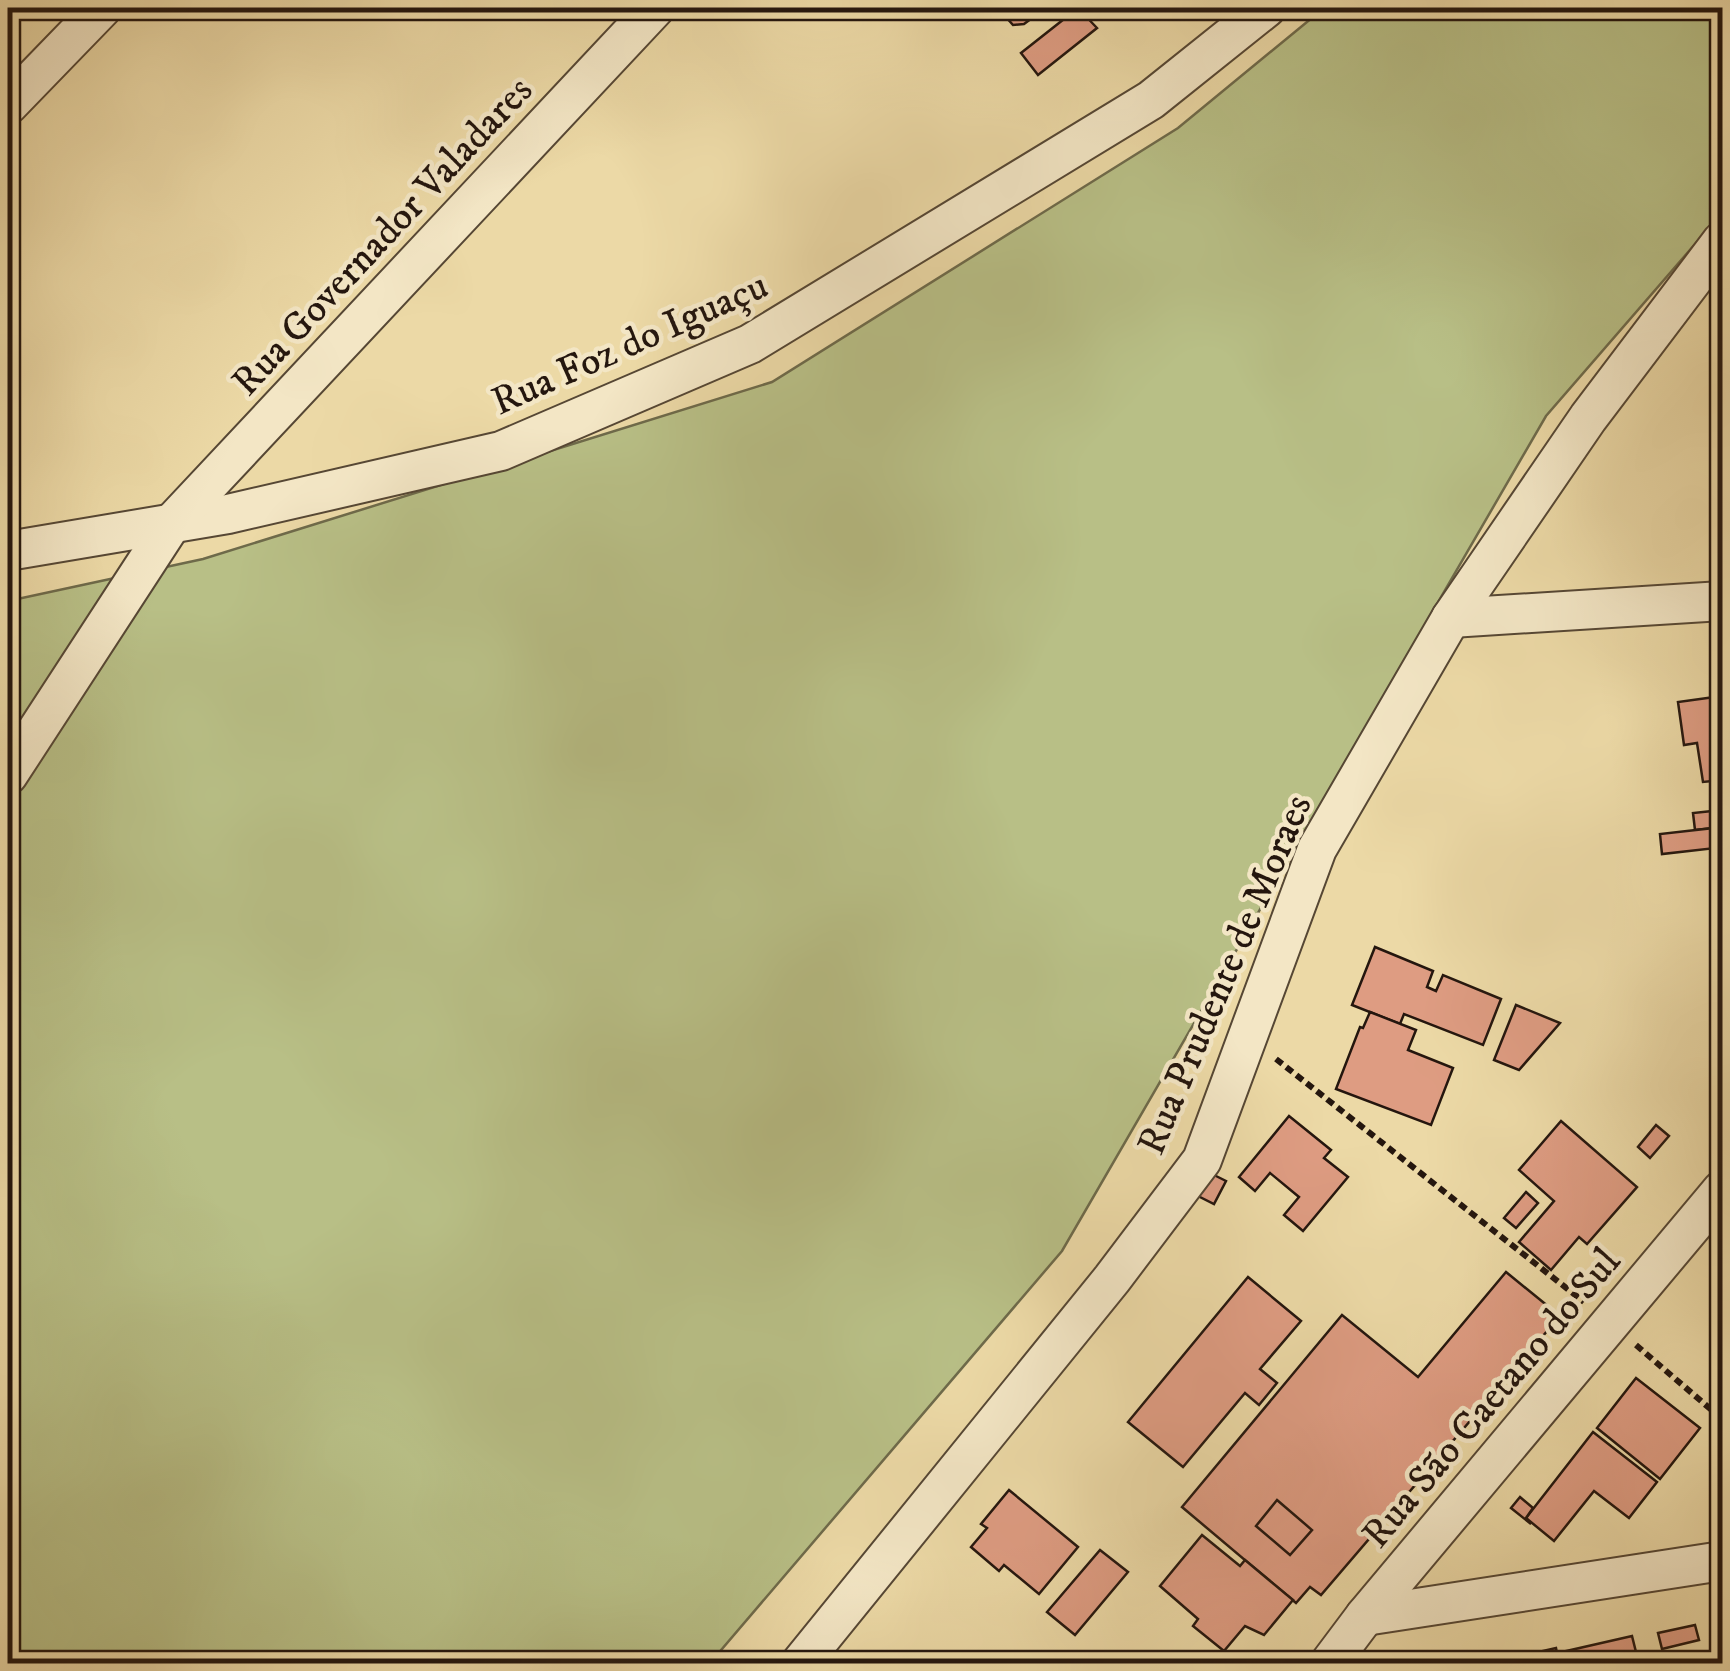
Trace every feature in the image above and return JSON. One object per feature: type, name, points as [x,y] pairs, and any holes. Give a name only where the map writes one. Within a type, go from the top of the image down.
[{"type":"street","points":[[8,106],[102,8]]},
{"type":"street","name":"Rua Governador Valadares","points":[[8,775],[172,524],[654,8]]},
{"type":"street","name":"Rua Foz do Iguaçu","points":[[8,551],[172,524],[501,451],[750,344],[1152,100],[1266,8]]},
{"type":"street","name":"Rua Prudente de Moraes","points":[[800,1664],[1112,1278],[1202,1160],[1318,849],[1451,618],[1588,418],[1722,241]]},
{"type":"street","points":[[1451,618],[1722,601]]},
{"type":"street","name":"Rua São Caetano do Sul","points":[[1329,1664],[1722,1190]]},
{"type":"street","points":[[1365,1616],[1722,1561]]},
{"type":"path","points":[[1246,1035],[1610,1323],[1722,1419]]},
{"type":"green space","points":[[1324,8],[1722,8],[1722,213],[1546,416],[1062,1251],[710,1663],[8,1663],[8,601],[203,559],[772,382],[1178,128]]},
{"type":"building","points":[[998,8],[1033,8],[1032,18],[1013,25]]},
{"type":"building","points":[[1078,8],[1097,28],[1038,75],[1021,53]]},
{"type":"building","points":[[1722,696],[1722,780],[1703,782],[1697,743],[1684,745],[1678,702]]},
{"type":"building","points":[[1722,810],[1722,827],[1695,830],[1693,813]]},
{"type":"building","points":[[1714,828],[1716,848],[1662,854],[1660,834]]},
{"type":"building","points":[[1375,947],[1433,971],[1427,987],[1436,991],[1443,975],[1501,999],[1483,1045],[1404,1014],[1400,1024],[1352,1005]]},
{"type":"building","points":[[1516,1005],[1560,1023],[1519,1070],[1494,1060]]},
{"type":"building","points":[[1370,1012],[1416,1030],[1408,1050],[1453,1068],[1431,1125],[1336,1089],[1360,1027],[1363,1028]]},
{"type":"building","points":[[1289,1116],[1331,1150],[1324,1158],[1348,1177],[1303,1231],[1284,1215],[1299,1197],[1270,1173],[1255,1191],[1239,1177]]},
{"type":"building","points":[[1561,1121],[1637,1187],[1587,1244],[1579,1237],[1551,1270],[1519,1242],[1554,1201],[1519,1170]]},
{"type":"building","points":[[1656,1125],[1669,1136],[1650,1158],[1638,1147]]},
{"type":"building","points":[[1210,1173],[1226,1181],[1214,1204],[1198,1196]]},
{"type":"building","points":[[1526,1192],[1538,1203],[1516,1228],[1504,1218]]},
{"type":"building","points":[[1506,1272],[1560,1316],[1321,1595],[1310,1587],[1296,1603],[1182,1507],[1342,1315],[1418,1377]]},
{"type":"building","points":[[1248,1277],[1301,1321],[1260,1369],[1277,1383],[1259,1405],[1245,1393],[1183,1467],[1128,1422]]},
{"type":"building","points":[[1636,1378],[1700,1428],[1660,1479],[1597,1428]]},
{"type":"building","points":[[1593,1432],[1657,1482],[1629,1518],[1594,1491],[1554,1541],[1526,1518]]},
{"type":"building","points":[[1009,1490],[1078,1547],[1039,1594],[1004,1565],[999,1571],[971,1547],[987,1528],[981,1524]]},
{"type":"building","points":[[1520,1497],[1533,1508],[1526,1518],[1531,1524],[1511,1508]]},
{"type":"building","points":[[1277,1500],[1312,1530],[1290,1555],[1256,1526]]},
{"type":"building","points":[[1202,1535],[1240,1566],[1245,1560],[1293,1600],[1264,1635],[1245,1626],[1224,1651],[1193,1626],[1198,1619],[1160,1586]]},
{"type":"building","points":[[1100,1550],[1128,1572],[1075,1635],[1047,1612]]},
{"type":"building","points":[[1695,1625],[1699,1640],[1662,1649],[1658,1633]]},
{"type":"building","points":[[1632,1636],[1639,1664],[1565,1664],[1562,1652]]},
{"type":"building","points":[[1556,1648],[1559,1664],[1486,1664]]}]
